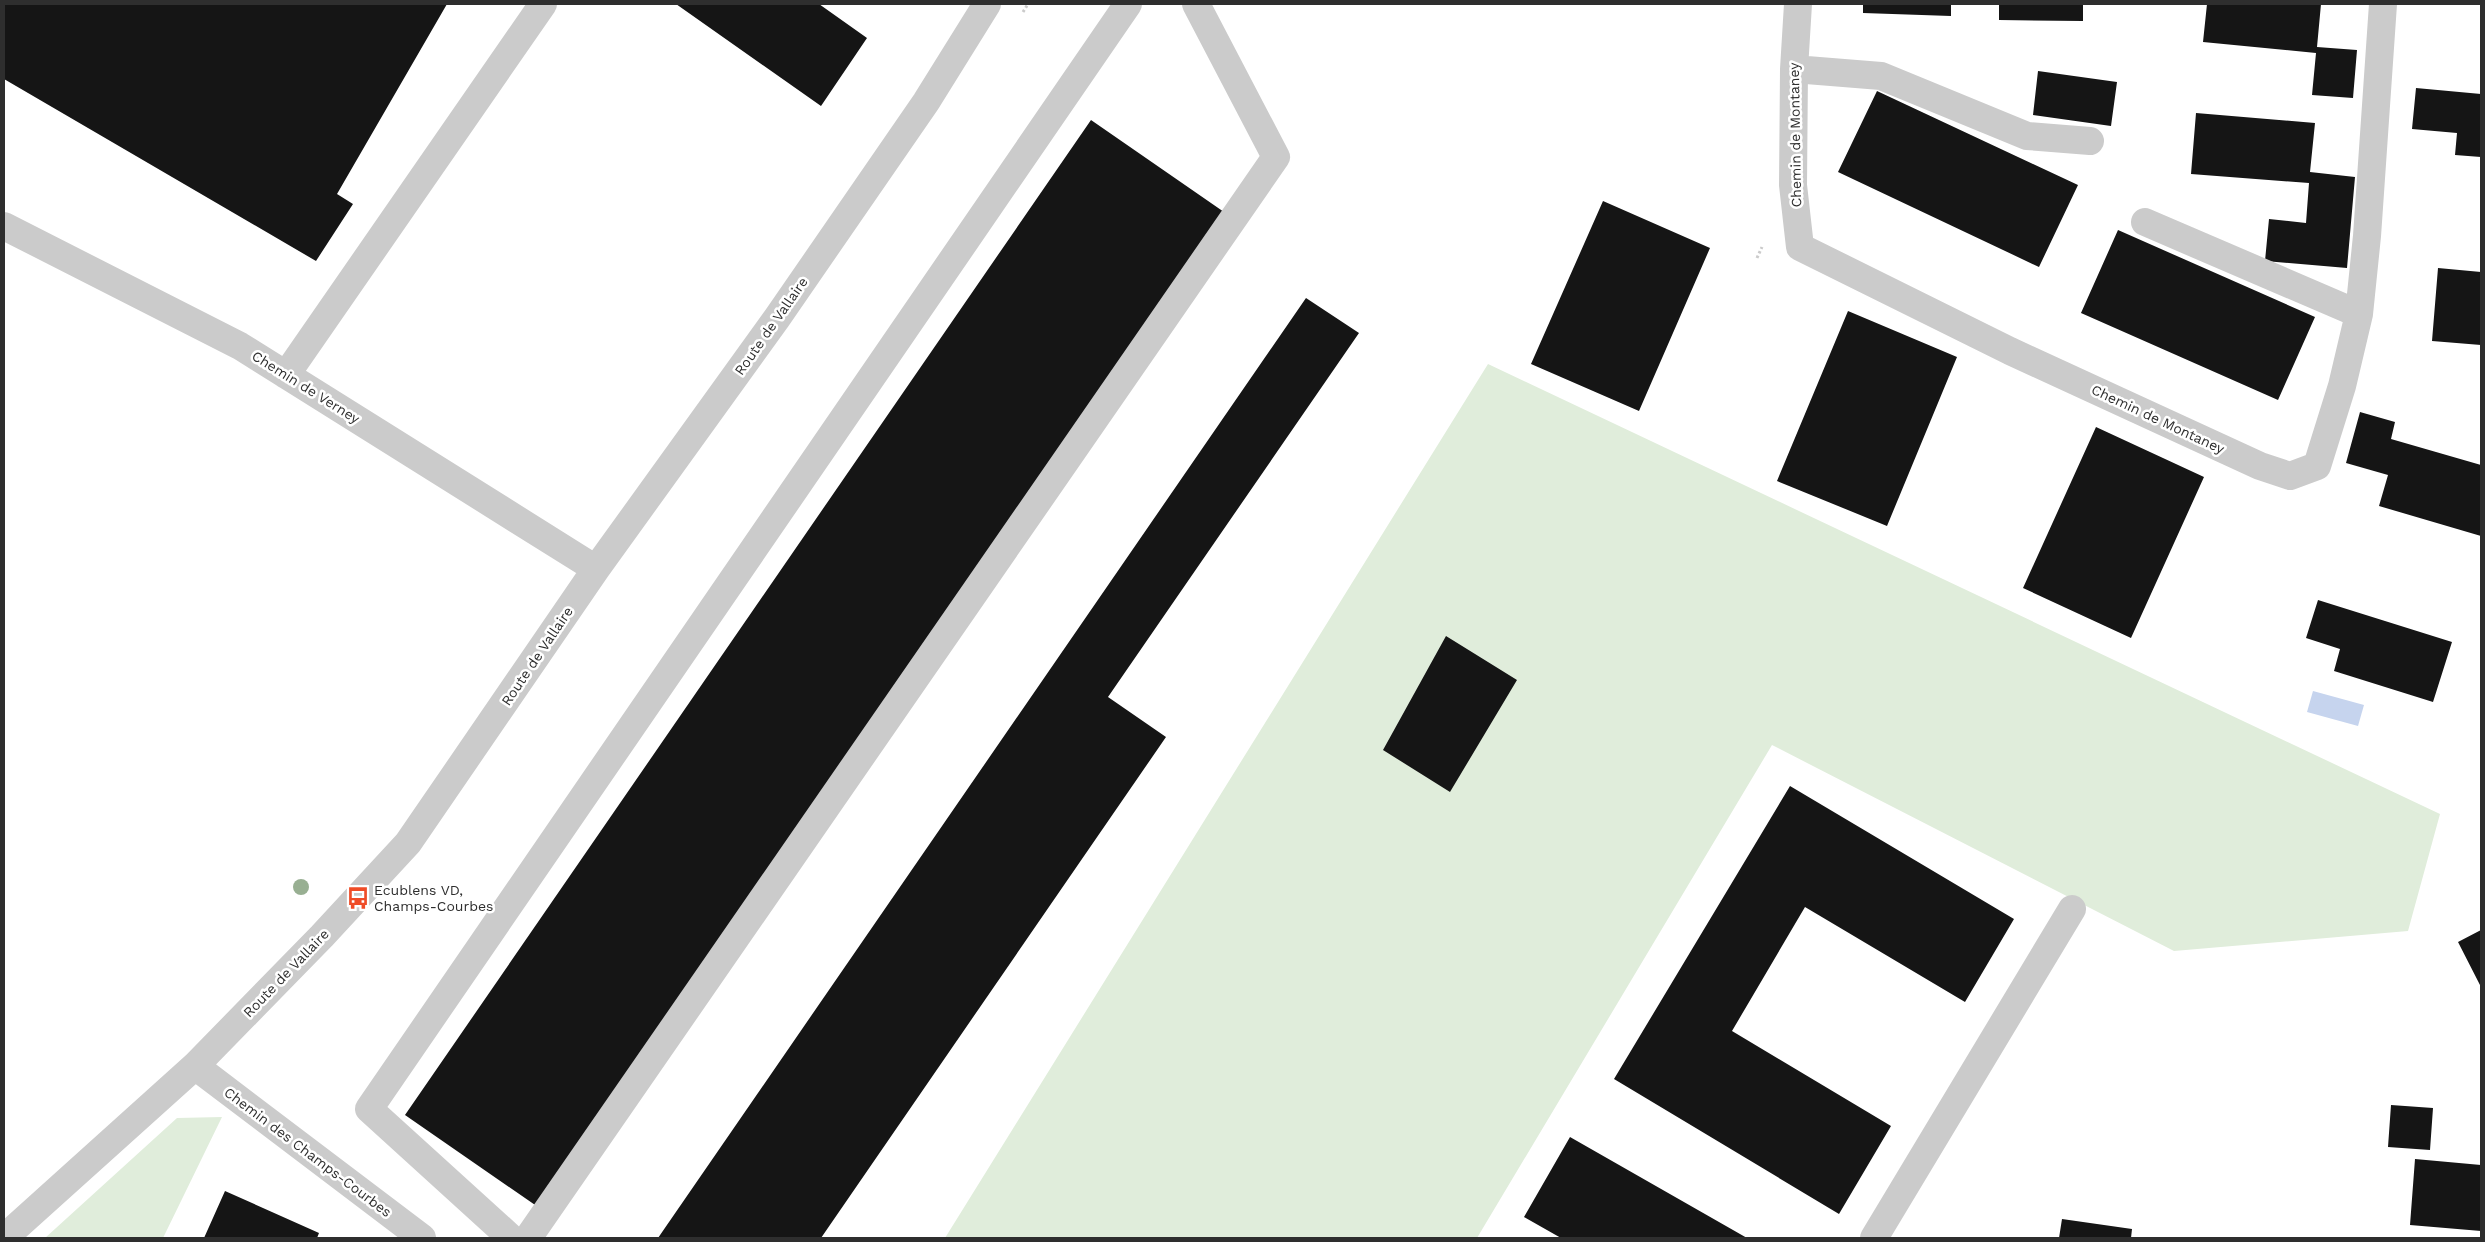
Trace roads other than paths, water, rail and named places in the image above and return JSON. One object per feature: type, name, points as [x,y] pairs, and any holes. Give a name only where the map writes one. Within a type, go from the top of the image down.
[{"type":"street","points":[[286,375],[543,4]]},
{"type":"street","name":"Route de Vallaire","points":[[4,1236],[195,1066],[322,936],[408,843],[596,570],[776,318],[926,102],[986,4]]},
{"type":"street","points":[[511,1238],[369,1109],[1128,4]]},
{"type":"street","points":[[528,1238],[1276,157],[1196,4]]},
{"type":"street","name":"Chemin de Montaney","points":[[1798,4],[1794,68],[1793,185],[1800,247],[2010,351],[2260,466],[2290,476],[2317,466],[2342,386],[2359,314],[2367,236],[2382,4]]},
{"type":"street","points":[[1794,68],[1882,76],[2027,136],[2090,141]]},
{"type":"street","points":[[2145,222],[2359,314]]},
{"type":"street","name":"Chemin de Verney","points":[[4,226],[240,346],[596,570]]},
{"type":"street","points":[[1874,1238],[2072,909]]},
{"type":"street","name":"Chemin des Champs-Courbes","points":[[195,1066],[422,1238]]},
{"type":"water","points":[[2313,691],[2364,705],[2358,726],[2307,712]]},
{"type":"place","name":"Ecublens VD, Champs-Courbes","points":[[358,898]]}]
